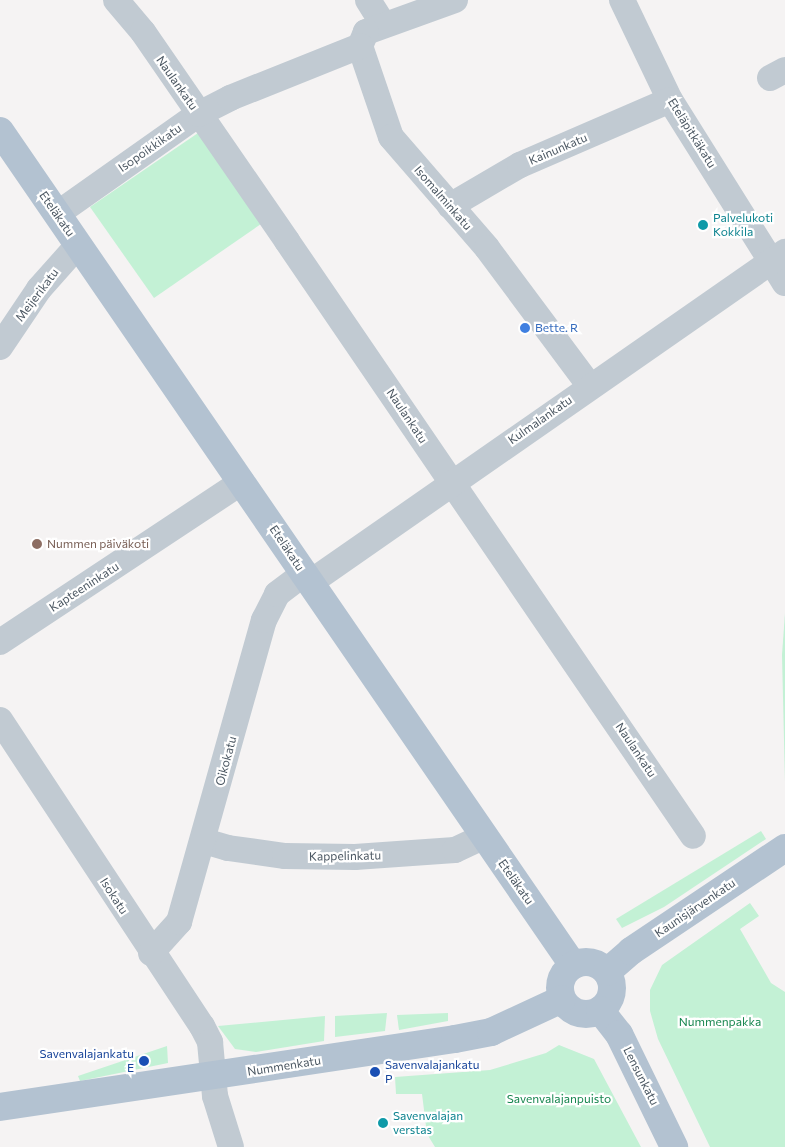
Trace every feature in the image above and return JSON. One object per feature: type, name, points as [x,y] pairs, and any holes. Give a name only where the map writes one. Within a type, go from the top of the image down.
[{"type":"main road","name":"Eteläkatu","points":[[0,131],[573,965]]},
{"type":"main road","name":"Kaunisjärvenkatu","points":[[607,972],[630,951],[785,848]]},
{"type":"main road","points":[[591,962],[607,972],[612,990],[610,998],[600,1010],[584,1014],[576,1012],[562,999],[559,990],[562,975],[573,965],[591,962]]},
{"type":"main road","name":"Nummenkatu","points":[[0,1107],[214,1077],[491,1032],[562,999]]},
{"type":"main road","name":"Lensunkatu","points":[[600,1010],[619,1034],[674,1147]]},
{"type":"street","name":"Naulankatu","points":[[116,0],[199,114],[451,482],[590,680],[693,836]]},
{"type":"street","points":[[368,0],[383,24]]},
{"type":"street","points":[[360,46],[366,32],[383,24],[456,0]]},
{"type":"street","name":"Eteläpitkäkatu","points":[[622,0],[670,100],[778,256],[785,283]]},
{"type":"street","name":"Isopoikkikatu","points":[[57,214],[199,114],[230,98],[360,46]]},
{"type":"street","name":"Isomalminkatu","points":[[360,46],[391,137],[509,276],[590,386]]},
{"type":"street","name":"Kainunkatu","points":[[450,206],[520,165],[670,100]]},
{"type":"street","name":"Meijerikatu","points":[[0,347],[39,289],[78,245]]},
{"type":"street","name":"Kulmalankatu","points":[[308,578],[451,482],[778,256]]},
{"type":"street","name":"Kapteeninkatu","points":[[0,642],[242,482]]},
{"type":"street","name":"Oikokatu","points":[[151,952],[179,922],[204,841],[264,620],[277,594],[308,578]]},
{"type":"street","name":"Isokatu","points":[[0,720],[151,952],[202,1026],[210,1042],[215,1096],[231,1147]]},
{"type":"street","name":"Kappelinkatu","points":[[204,841],[228,848],[285,856],[355,857],[455,850],[485,836]]},
{"type":"green space","points":[[198,133],[261,224],[154,298],[90,207]]},
{"type":"green space","points":[[785,613],[785,782],[782,655]]},
{"type":"green space","points":[[761,831],[766,839],[664,907],[622,928],[616,919]]},
{"type":"green space","name":"Nummenpakka","points":[[750,903],[759,916],[740,929],[771,983],[785,992],[785,1147],[710,1147],[658,1039],[650,1011],[650,990],[662,965]]},
{"type":"green space","points":[[387,1013],[385,1031],[335,1037],[335,1016]]},
{"type":"green space","points":[[448,1013],[448,1021],[399,1030],[397,1015]]},
{"type":"green space","points":[[325,1016],[324,1041],[256,1052],[235,1049],[218,1026]]},
{"type":"green space","name":"Savenvalajanpuisto","points":[[559,1045],[594,1059],[641,1147],[435,1147],[427,1134],[422,1094],[396,1094],[395,1077],[490,1070],[546,1053]]},
{"type":"green space","points":[[167,1046],[168,1063],[80,1081],[78,1076]]},
{"type":"place","name":"Palvelukoti Kokkila","points":[[703,225]]},
{"type":"place","name":"Bette. R","points":[[525,328]]},
{"type":"place","name":"Nummen päiväkoti","points":[[37,544]]},
{"type":"place","name":"Savenvalajankatu E","points":[[144,1061]]},
{"type":"place","name":"Savenvalajankatu P","points":[[375,1072]]},
{"type":"place","name":"Savenvalajan verstas","points":[[383,1123]]}]
